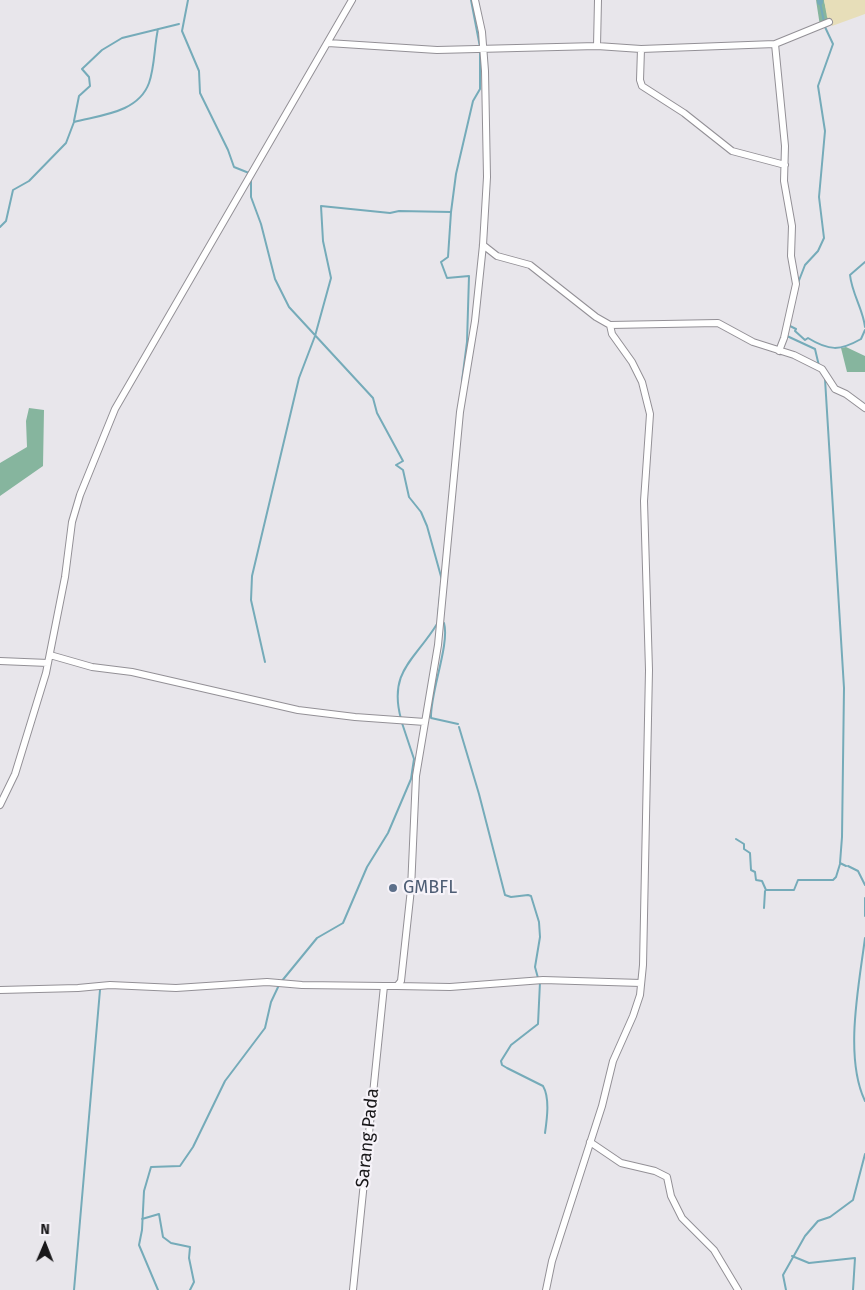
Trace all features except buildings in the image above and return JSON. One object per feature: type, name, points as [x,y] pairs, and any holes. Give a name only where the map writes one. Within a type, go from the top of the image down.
[{"type":"street","points":[[0,805],[15,774],[32,723],[48,663],[65,577],[72,522],[80,495],[115,410],[207,247],[328,44],[352,0]]},
{"type":"street","points":[[398,986],[401,981],[411,894],[416,776],[438,645],[460,412],[475,321],[483,245],[487,177],[484,49],[474,0]]},
{"type":"street","points":[[597,46],[598,0]]},
{"type":"street","points":[[328,44],[437,50],[597,46],[641,49],[775,44],[829,22]]},
{"type":"street","points":[[775,44],[785,146],[784,181],[792,226],[790,256],[796,284],[784,338],[779,351]]},
{"type":"street","points":[[641,49],[640,80],[642,86],[684,113],[732,151],[785,165]]},
{"type":"street","points":[[483,245],[497,256],[530,265],[596,317],[610,325],[718,324],[753,342],[822,369],[834,389],[846,394],[865,408]]},
{"type":"street","points":[[546,1290],[552,1262],[602,1106],[613,1061],[633,1016],[641,983],[649,670],[644,501],[650,414],[642,382],[632,362],[612,334],[610,325]]},
{"type":"street","points":[[50,655],[92,667],[132,672],[298,710],[425,722]]},
{"type":"street","points":[[0,661],[48,663]]},
{"type":"street","points":[[0,990],[78,988],[110,985],[176,988],[267,982],[302,985],[450,987],[543,980],[641,983]]},
{"type":"street","name":"Sarang Pada","points":[[353,1290],[384,986]]},
{"type":"street","points":[[590,1142],[621,1163],[655,1171],[667,1177],[671,1196],[682,1218],[714,1250],[738,1290]]},
{"type":"green space","points":[[816,0],[824,0],[829,22],[820,26]]},
{"type":"green space","points":[[846,347],[865,356],[865,372],[847,372],[841,348]]},
{"type":"green space","points":[[29,408],[44,410],[43,466],[0,496],[0,463],[27,447],[26,421]]},
{"type":"sand","points":[[824,0],[865,0],[865,14],[832,26],[827,17]]},
{"type":"waterway","points":[[188,0],[182,31],[199,71],[200,93],[228,150],[234,167],[249,173]]},
{"type":"waterway","points":[[471,0],[480,47]]},
{"type":"waterway","points":[[820,2],[824,22]]},
{"type":"waterway","points":[[74,121],[79,96],[90,86],[89,77],[82,69],[102,50],[122,38],[179,24]]},
{"type":"waterway","points":[[798,283],[805,265],[818,251],[824,238],[819,197],[825,131],[818,86],[833,44],[825,27]]},
{"type":"waterway","points":[[0,227],[6,221],[13,190],[29,181],[66,143],[74,122],[127,107],[144,93],[151,77],[158,29]]},
{"type":"waterway","points":[[462,381],[467,342],[469,276],[447,278],[441,262],[448,257],[456,174],[473,101],[480,89],[480,52]]},
{"type":"waterway","points":[[251,179],[251,197],[261,224],[275,279],[289,307],[373,398],[377,413],[403,461],[396,465],[403,470],[409,497],[421,512],[427,526],[442,580]]},
{"type":"waterway","points":[[265,662],[251,600],[252,576],[299,378],[315,336],[331,278],[323,241],[321,206],[390,213],[399,211],[451,212]]},
{"type":"waterway","points":[[865,262],[850,275],[865,327]]},
{"type":"waterway","points":[[788,325],[796,329],[795,331],[805,340],[808,338],[822,345],[834,348],[847,346],[861,339],[865,330]]},
{"type":"waterway","points":[[787,336],[815,349],[819,366]]},
{"type":"waterway","points":[[825,379],[844,688],[840,863],[846,866]]},
{"type":"waterway","points":[[438,617],[441,585]]},
{"type":"waterway","points":[[444,623],[444,643],[433,696],[431,718],[458,724]]},
{"type":"waterway","points":[[401,719],[398,703],[398,689],[401,677],[437,624]]},
{"type":"waterway","points":[[281,982],[317,938],[343,923],[367,867],[388,833],[411,779],[414,759],[402,723]]},
{"type":"waterway","points":[[459,727],[479,794],[505,895],[511,897],[531,896],[539,922],[540,937],[535,967],[538,978]]},
{"type":"waterway","points":[[736,839],[744,844],[744,849],[750,853],[751,870],[755,872],[756,880],[762,881],[766,890],[794,890],[798,880],[833,880],[836,877],[840,864]]},
{"type":"waterway","points":[[848,866],[858,871],[865,885]]},
{"type":"waterway","points":[[764,908],[765,891]]},
{"type":"waterway","points":[[865,898],[865,916]]},
{"type":"waterway","points":[[865,938],[857,999],[854,1042],[855,1064],[865,1101]]},
{"type":"waterway","points":[[540,982],[538,1024],[511,1045],[501,1061],[502,1065],[507,1068],[543,1086],[547,1096],[545,1133]]},
{"type":"waterway","points":[[158,1290],[139,1245],[142,1230],[144,1191],[151,1167],[180,1166],[193,1147],[225,1081],[265,1028],[271,1002],[279,985]]},
{"type":"waterway","points":[[74,1290],[100,990]]},
{"type":"waterway","points":[[786,1290],[783,1275],[805,1236],[818,1221],[830,1217],[853,1200],[865,1154]]},
{"type":"waterway","points":[[142,1219],[159,1214],[163,1237],[171,1243],[190,1247],[189,1258],[194,1282],[190,1290]]},
{"type":"waterway","points":[[792,1256],[809,1263],[855,1258],[853,1290]]},
{"type":"place","name":"GMBFL","points":[[393,888]]}]
